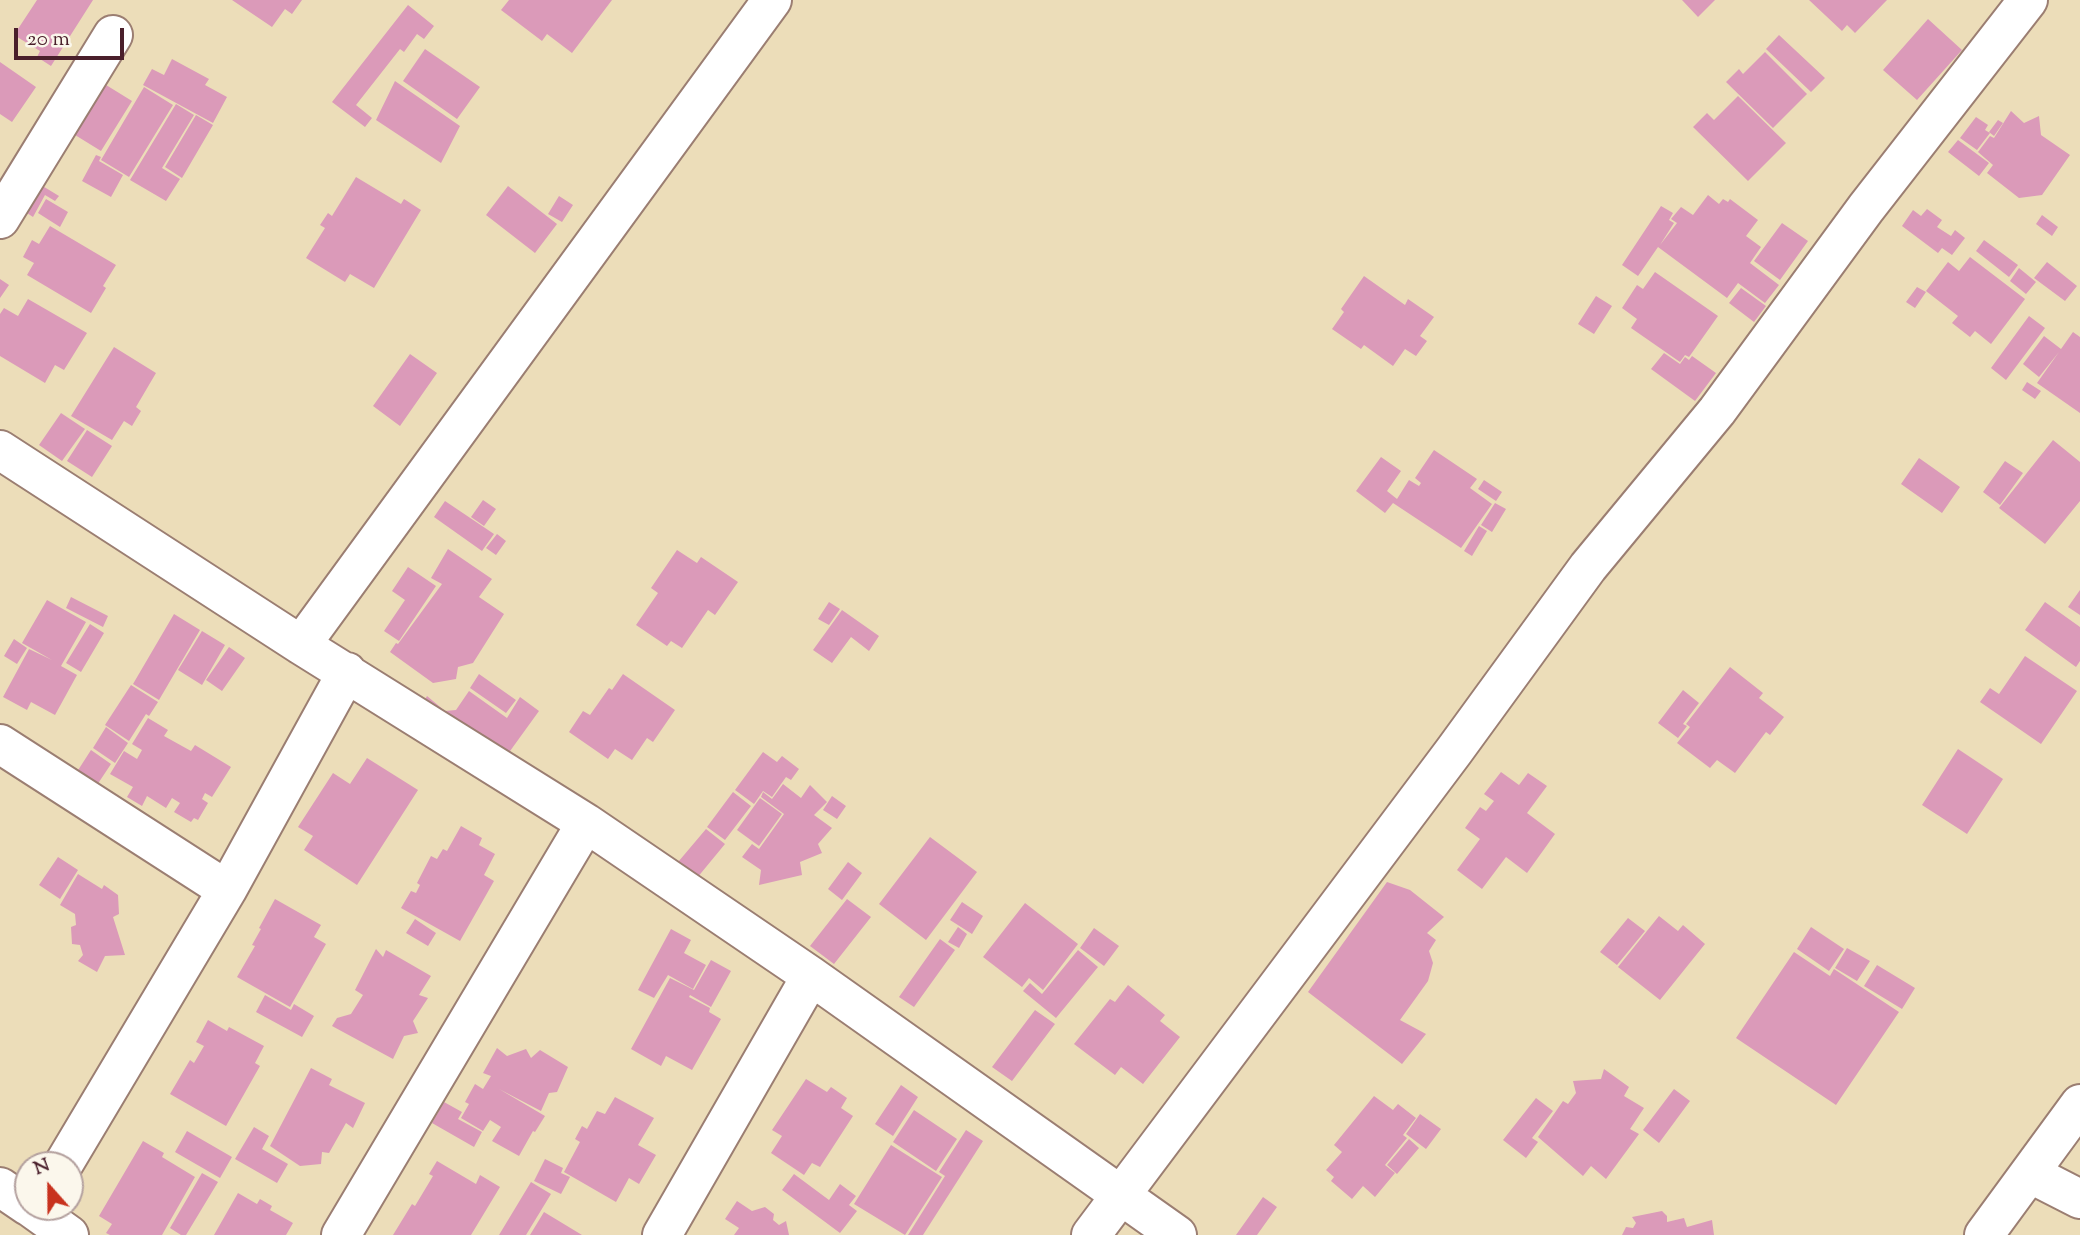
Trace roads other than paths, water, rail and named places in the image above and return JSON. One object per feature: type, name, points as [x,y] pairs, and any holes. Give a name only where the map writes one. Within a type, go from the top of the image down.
[{"type":"street","points":[[301,645],[772,0]]},
{"type":"street","points":[[1091,1235],[1588,568],[1717,411],[1866,208],[2028,0]]},
{"type":"street","points":[[0,219],[113,36]]},
{"type":"street","points":[[0,450],[301,645],[586,823],[811,976],[1177,1235]]},
{"type":"street","points":[[71,1151],[227,890],[347,673]]},
{"type":"street","points":[[0,744],[227,890]]},
{"type":"street","points":[[341,1235],[586,823]]},
{"type":"street","points":[[662,1235],[811,976]]},
{"type":"street","points":[[1984,1235],[2080,1104]]},
{"type":"street","points":[[2031,1174],[2080,1199]]},
{"type":"street","points":[[0,1187],[14,1199]]},
{"type":"street","points":[[45,1221],[69,1235]]}]
